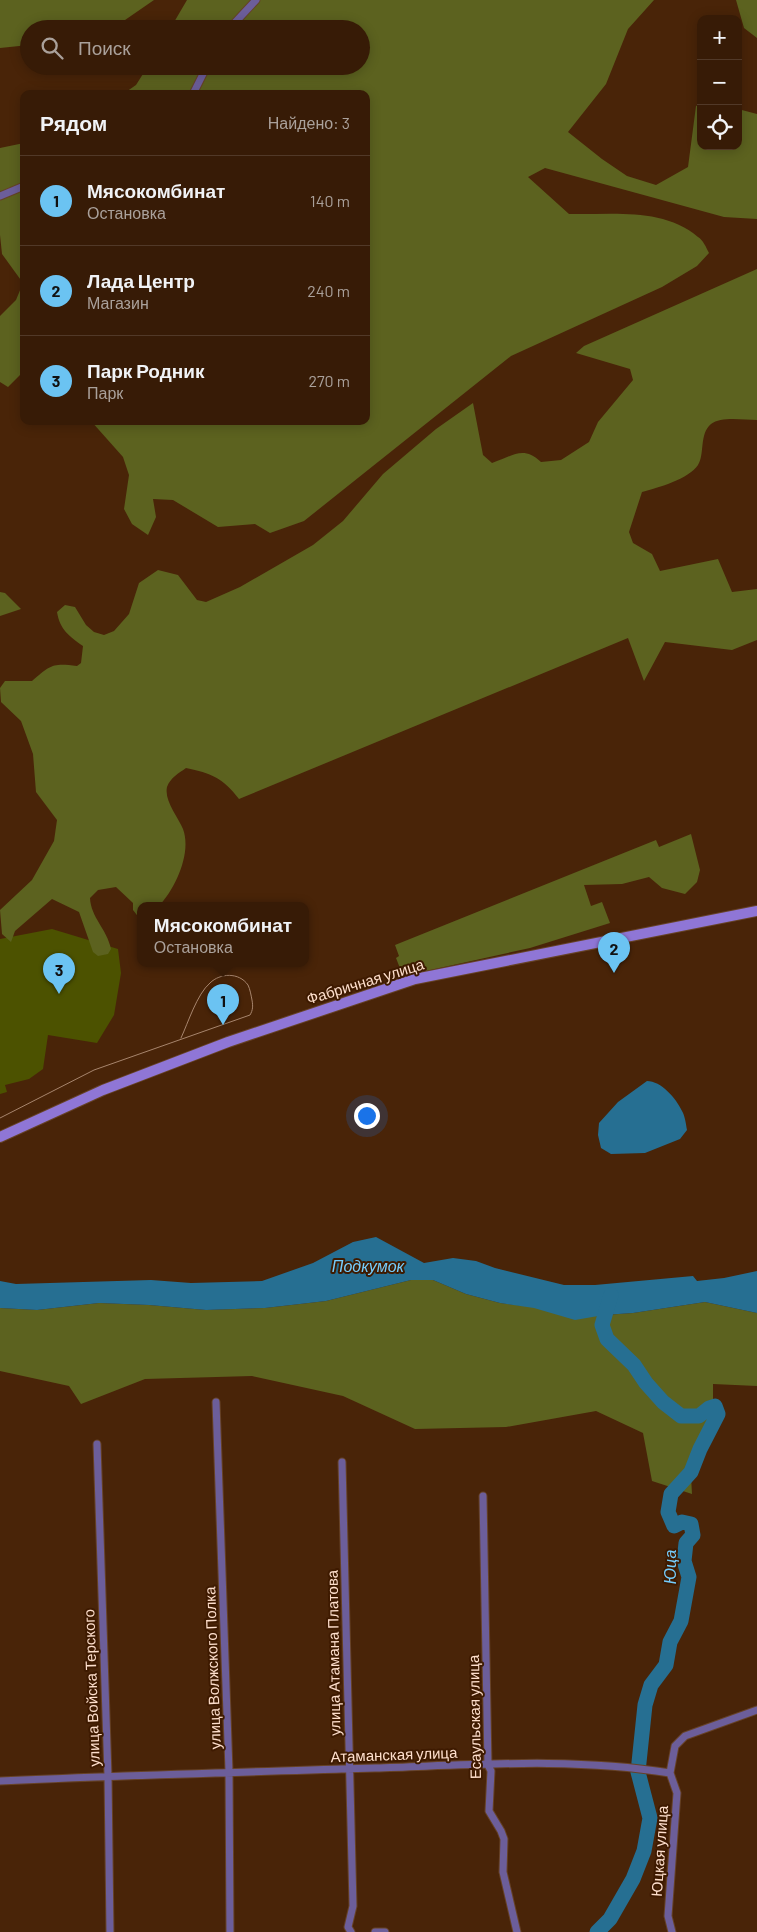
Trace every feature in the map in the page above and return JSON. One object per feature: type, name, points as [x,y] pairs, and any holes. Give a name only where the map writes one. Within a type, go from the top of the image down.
[{"type":"main road","name":"Фабричная улица","points":[[0,1137],[103,1090],[200,1052],[415,979],[757,911]]},
{"type":"street","points":[[237,20],[256,0]]},
{"type":"street","points":[[195,90],[202,75]]},
{"type":"street","points":[[0,196],[20,188]]},
{"type":"street","name":"улица Волжского Полка","points":[[216,1402],[229,1772],[230,1932]]},
{"type":"street","name":"улица Войска Терского","points":[[97,1444],[108,1776],[110,1932]]},
{"type":"street","name":"улица Атамана Платова","points":[[342,1462],[353,1906],[348,1927],[351,1932]]},
{"type":"street","name":"Есаульская улица","points":[[483,1496],[488,1764],[491,1770],[489,1811],[504,1839],[503,1872],[517,1932]]},
{"type":"street","points":[[670,1773],[676,1746],[684,1736],[757,1710]]},
{"type":"street","name":"Атаманская улица","points":[[0,1781],[488,1764],[574,1763],[638,1768],[670,1773]]},
{"type":"street","name":"Юцкая улица","points":[[670,1773],[677,1793],[668,1916],[672,1932]]},
{"type":"street","points":[[375,1932],[385,1932]]},
{"type":"shaded area","points":[[52,929],[118,949],[121,973],[114,1015],[97,1043],[48,1035],[43,1069],[29,1079],[5,1085],[7,1092],[0,1094],[0,939]]},
{"type":"green space","points":[[0,0],[154,0],[125,20],[20,20],[20,46],[0,48]]},
{"type":"green space","points":[[187,0],[654,0],[628,29],[606,84],[568,132],[627,176],[656,185],[688,167],[696,106],[697,150],[742,150],[742,110],[757,114],[757,219],[724,217],[545,168],[528,177],[569,214],[636,215],[669,221],[684,227],[700,238],[709,253],[697,266],[662,287],[511,356],[304,521],[270,533],[255,524],[218,527],[173,500],[153,499],[156,517],[148,535],[132,524],[124,509],[129,475],[123,457],[95,425],[370,425],[370,90],[129,90],[136,85],[142,75],[370,75],[370,20],[175,20]]},
{"type":"green space","points":[[736,0],[757,0],[757,38],[744,28],[742,15],[740,15]]},
{"type":"green space","points":[[20,144],[20,279],[2,254],[0,235],[0,148]]},
{"type":"green space","points":[[757,269],[757,420],[727,419],[711,424],[703,438],[698,465],[688,475],[680,479],[642,492],[629,532],[633,543],[652,554],[660,571],[718,559],[732,592],[757,589],[757,640],[732,650],[665,642],[644,681],[628,638],[239,799],[216,777],[186,768],[172,778],[167,787],[169,803],[183,829],[185,849],[184,859],[176,880],[165,899],[162,902],[137,902],[137,915],[133,910],[133,903],[116,887],[98,890],[90,898],[93,912],[109,942],[111,949],[108,954],[98,956],[93,952],[79,912],[52,899],[15,931],[11,942],[2,934],[0,910],[32,880],[54,841],[57,820],[36,792],[33,754],[21,721],[1,702],[0,688],[5,681],[32,681],[52,666],[77,666],[81,663],[83,646],[66,632],[60,624],[57,612],[65,605],[75,607],[86,625],[94,632],[104,635],[114,631],[129,614],[139,583],[158,570],[178,575],[197,600],[206,602],[240,587],[313,545],[343,521],[383,474],[436,429],[473,403],[483,455],[492,463],[523,453],[535,457],[541,462],[561,460],[589,442],[598,422],[633,380],[630,369],[576,353],[584,346]]},
{"type":"green space","points":[[20,290],[20,375],[8,387],[0,382],[0,316],[16,300]]},
{"type":"green space","points":[[0,592],[5,593],[21,609],[0,616]]},
{"type":"green space","points":[[691,834],[700,870],[697,882],[685,894],[662,888],[649,877],[622,884],[584,885],[591,906],[602,902],[610,923],[530,948],[403,976],[396,958],[399,956],[395,945],[656,840],[659,847]]},
{"type":"green space","points":[[411,1280],[433,1280],[466,1294],[500,1303],[604,1315],[633,1313],[705,1302],[757,1313],[757,1386],[713,1384],[713,1415],[690,1457],[692,1494],[652,1481],[643,1433],[596,1411],[506,1427],[415,1429],[343,1396],[252,1376],[145,1379],[81,1404],[69,1386],[0,1371],[0,1308],[37,1310],[99,1303],[206,1310],[265,1308],[326,1301]]},
{"type":"water","points":[[647,1081],[663,1087],[672,1096],[683,1113],[687,1130],[680,1139],[645,1153],[611,1154],[601,1148],[598,1135],[599,1123],[618,1102]]},
{"type":"water","name":"Подкумок","points":[[376,1237],[424,1263],[453,1258],[476,1261],[495,1268],[564,1285],[595,1285],[693,1276],[697,1281],[757,1271],[757,1313],[705,1302],[575,1320],[534,1308],[500,1303],[466,1294],[433,1280],[411,1280],[326,1301],[265,1308],[206,1310],[99,1303],[37,1310],[0,1308],[0,1281],[16,1284],[151,1280],[191,1283],[262,1281],[313,1263],[353,1242]]},
{"type":"waterway","name":"Юца","points":[[597,1932],[610,1919],[633,1879],[644,1851],[650,1818],[638,1772],[645,1705],[651,1685],[666,1665],[670,1642],[681,1621],[689,1577],[684,1561],[686,1543],[693,1535],[691,1524],[682,1522],[674,1526],[668,1512],[671,1494],[691,1472],[700,1449],[718,1414],[715,1406],[699,1416],[681,1416],[663,1402],[646,1383],[634,1365],[607,1339],[602,1325],[611,1295]]},
{"type":"tram line","points":[[0,1118],[94,1070],[250,1015],[253,1004],[248,985],[240,978],[229,975],[219,977],[210,983],[201,994],[193,1009],[181,1038]]},
{"type":"place","name":"Лада Центр","points":[[614,973]]},
{"type":"place","name":"Парк Родник","points":[[59,994]]},
{"type":"place","name":"Мясокомбинат","points":[[223,1025]]}]
